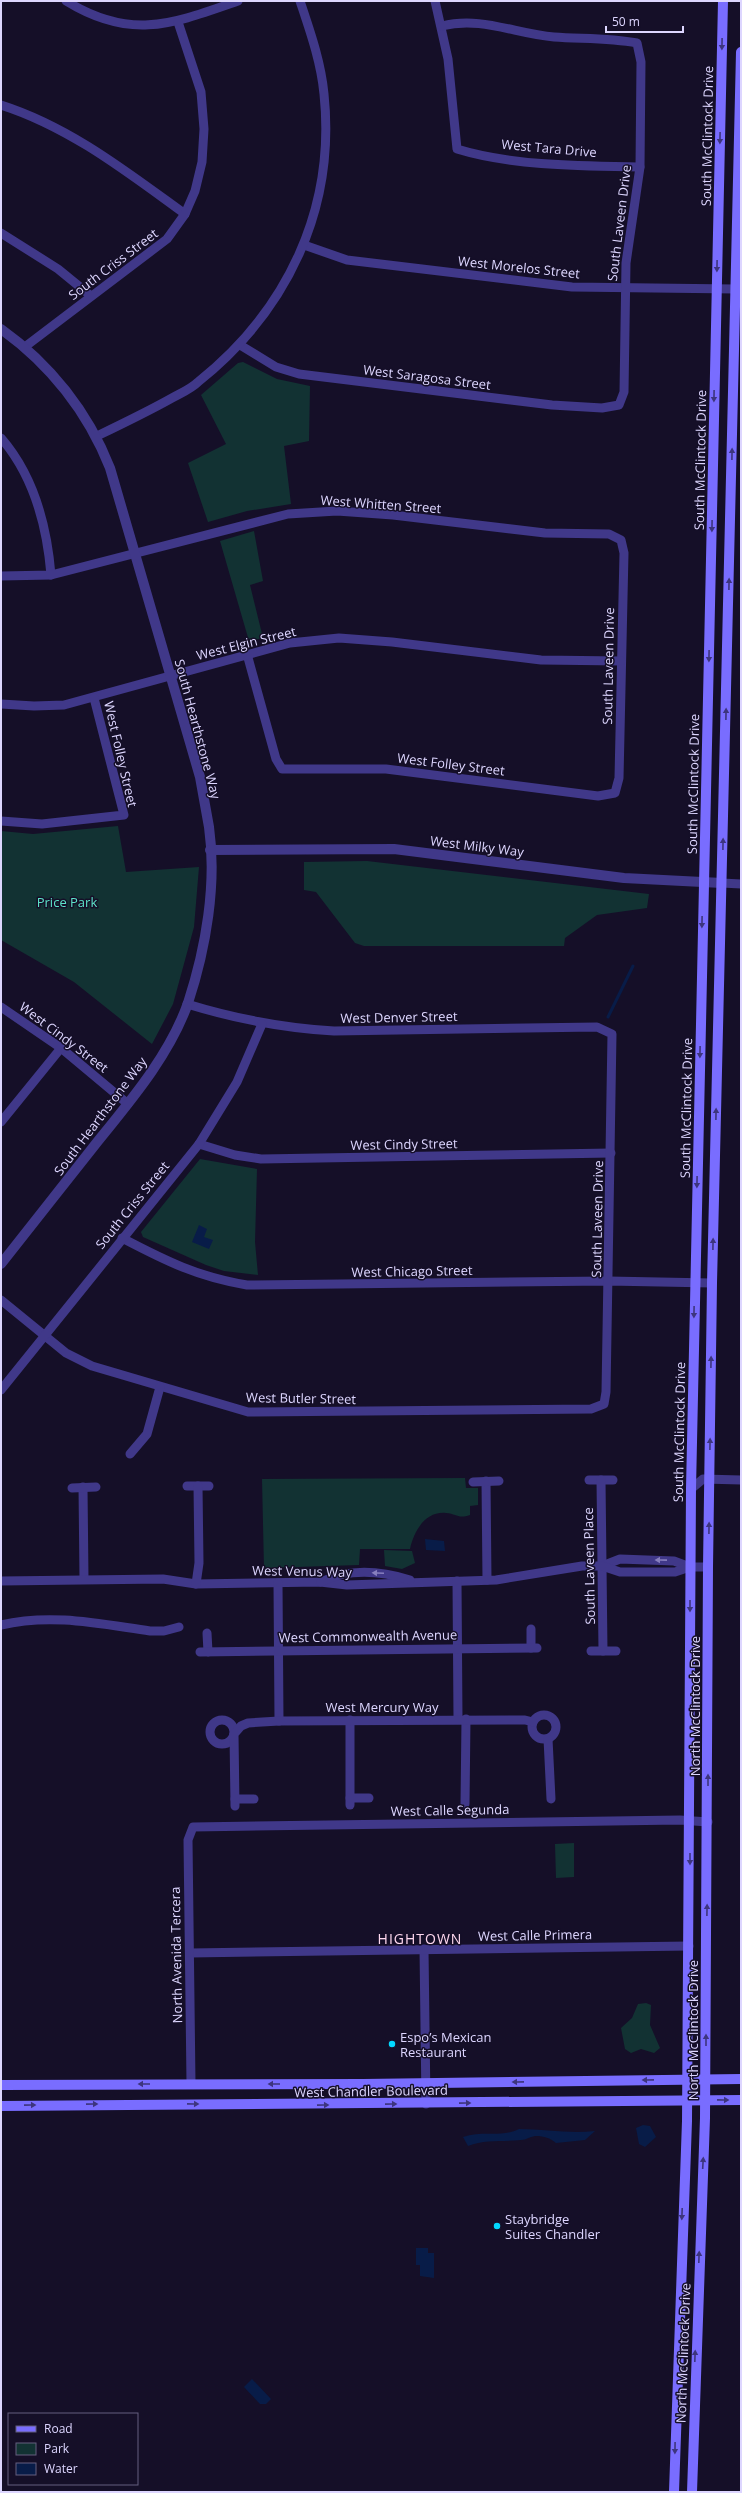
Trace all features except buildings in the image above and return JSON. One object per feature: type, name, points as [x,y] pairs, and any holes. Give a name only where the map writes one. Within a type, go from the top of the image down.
[{"type":"main road","name":"South McClintock Drive","points":[[690,1567],[703,883],[723,1]]},
{"type":"main road","points":[[708,1567],[712,1283],[741,52]]},
{"type":"main road","name":"North McClintock Drive","points":[[674,2492],[676,2395],[687,2100],[690,1820],[690,1567]]},
{"type":"main road","name":"North McClintock Drive","points":[[692,2492],[694,2395],[706,2079],[708,1567]]},
{"type":"main road","name":"West Chandler Boulevard","points":[[1,2085],[425,2084],[741,2079]]},
{"type":"main road","name":"West Chandler Boulevard","points":[[1,2106],[426,2104],[741,2100]]},
{"type":"main road","points":[[676,2395],[694,2395]]},
{"type":"street","points":[[66,1],[88,14],[116,23],[144,26],[178,22],[238,1]]},
{"type":"street","points":[[97,436],[142,414],[197,383],[240,345],[264,315],[285,283],[304,245],[317,205],[325,162],[326,128],[324,93],[318,62],[300,1]]},
{"type":"street","points":[[435,1],[442,26]]},
{"type":"street","name":"South Criss Street","points":[[26,346],[167,239],[185,214],[195,191],[202,162],[204,129],[201,92],[178,22]]},
{"type":"street","name":"South Laveen Drive","points":[[442,26],[456,22],[480,22],[554,37],[615,39],[637,43],[641,62],[640,167],[626,263],[624,288],[624,392],[619,405]]},
{"type":"street","name":"West Tara Drive","points":[[442,26],[450,73],[457,149],[473,154],[565,165],[640,167]]},
{"type":"street","points":[[1,105],[56,128],[109,158],[185,214]]},
{"type":"street","points":[[1,233],[58,269],[91,296]]},
{"type":"street","name":"West Morelos Street","points":[[304,245],[347,260],[572,287],[735,289]]},
{"type":"street","name":"South Hearthstone Way","points":[[1,329],[26,346],[67,392],[97,436],[118,490],[200,777],[209,828],[211,885],[205,935],[187,1004],[156,1064],[128,1104],[1,1264]]},
{"type":"street","name":"West Saragosa Street","points":[[240,345],[276,367],[299,374],[552,405],[602,408],[619,405]]},
{"type":"street","points":[[1,438],[10,448],[28,479],[43,520],[51,576]]},
{"type":"street","name":"West Whitten Street","points":[[1,576],[51,576],[288,514],[337,511],[393,514],[545,533],[610,534],[621,540]]},
{"type":"street","name":"South Laveen Drive","points":[[615,793],[619,778],[624,553],[621,540]]},
{"type":"street","name":"West Elgin Street","points":[[1,704],[34,706],[64,705],[290,643],[339,638],[378,640],[541,660],[621,661]]},
{"type":"street","name":"West Folley Street","points":[[247,654],[276,759],[282,768],[386,769],[598,796],[615,793]]},
{"type":"street","name":"West Folley Street","points":[[1,821],[42,824],[70,822],[124,814],[94,698]]},
{"type":"street","name":"West Milky Way","points":[[210,850],[394,849],[632,878],[741,884]]},
{"type":"street","name":"West Denver Street","points":[[187,1004],[262,1024],[334,1031],[597,1027],[612,1034]]},
{"type":"street","name":"West Cindy Street","points":[[1,1007],[61,1048],[128,1104]]},
{"type":"street","name":"South Criss Street","points":[[1,1390],[199,1144],[237,1082],[262,1024]]},
{"type":"street","name":"South Laveen Drive","points":[[604,1404],[606,1392],[612,1034]]},
{"type":"street","points":[[1,1122],[61,1048]]},
{"type":"street","name":"West Cindy Street","points":[[199,1144],[234,1155],[261,1159],[611,1153]]},
{"type":"street","name":"West Chicago Street","points":[[122,1238],[174,1266],[215,1280],[248,1285],[608,1281],[712,1283]]},
{"type":"street","name":"West Butler Street","points":[[1,1300],[66,1353],[92,1366],[236,1410],[260,1413],[591,1409],[604,1404]]},
{"type":"street","points":[[130,1454],[147,1434],[160,1387]]},
{"type":"street","points":[[691,1489],[703,1479],[741,1480]]},
{"type":"street","points":[[589,1480],[613,1480]]},
{"type":"street","name":"South Laveen Place","points":[[601,1480],[603,1651]]},
{"type":"street","points":[[486,1481],[487,1580]]},
{"type":"street","points":[[473,1482],[500,1481]]},
{"type":"street","points":[[188,1486],[209,1486]]},
{"type":"street","points":[[196,1584],[199,1563],[198,1486]]},
{"type":"street","points":[[82,1487],[84,1579]]},
{"type":"street","points":[[72,1488],[96,1487]]},
{"type":"street","points":[[465,1804],[458,1648],[457,1581],[487,1580],[560,1568],[602,1566],[620,1559],[674,1561],[690,1567]]},
{"type":"street","points":[[631,1560],[631,1572]]},
{"type":"street","points":[[602,1566],[620,1572],[675,1572],[690,1567],[708,1567]]},
{"type":"street","name":"West Venus Way","points":[[1,1581],[163,1579],[196,1584],[278,1583],[320,1582],[331,1577],[355,1573],[379,1572],[416,1582],[457,1581]]},
{"type":"street","points":[[278,1583],[279,1721]]},
{"type":"street","points":[[1,1625],[34,1619],[55,1618],[150,1631],[164,1631],[179,1627]]},
{"type":"street","name":"West Commonwealth Avenue","points":[[207,1632],[204,1652],[534,1648],[531,1629]]},
{"type":"street","points":[[591,1651],[616,1651]]},
{"type":"street","name":"West Mercury Way","points":[[254,1799],[235,1803],[234,1734],[241,1726],[248,1723],[279,1721],[462,1719],[524,1720],[533,1722],[542,1715],[553,1719],[556,1730],[548,1739]]},
{"type":"street","points":[[350,1720],[350,1801],[369,1798]]},
{"type":"street","points":[[533,1722],[532,1730],[536,1736],[548,1739],[551,1799]]},
{"type":"street","name":"West Calle Segunda","points":[[193,1827],[690,1820],[708,1822]]},
{"type":"street","name":"North Avenida Tercera","points":[[191,2084],[188,1840],[193,1827]]},
{"type":"street","name":"West Calle Primera","points":[[190,1953],[689,1946]]},
{"type":"street","points":[[424,1949],[426,2104]]},
{"type":"green space","points":[[243,362],[277,379],[310,386],[309,441],[284,446],[291,504],[247,511],[208,522],[188,463],[226,444],[201,395],[238,363]]},
{"type":"green space","points":[[254,531],[263,581],[250,585],[263,638],[249,641],[220,541]]},
{"type":"green space","name":"Price Park","points":[[118,826],[126,872],[199,867],[194,927],[173,1004],[152,1044],[74,982],[1,940],[1,831],[33,834]]},
{"type":"green space","points":[[367,861],[649,894],[647,908],[597,915],[565,938],[564,946],[364,946],[355,943],[316,892],[304,890],[304,862]]},
{"type":"green space","points":[[200,1159],[257,1169],[255,1242],[258,1275],[224,1271],[206,1265],[143,1237],[141,1232]]},
{"type":"green space","points":[[465,1478],[466,1488],[478,1488],[478,1505],[470,1506],[470,1515],[466,1516],[446,1513],[432,1515],[422,1523],[414,1535],[410,1549],[360,1549],[359,1565],[264,1568],[262,1479]]},
{"type":"green space","points":[[384,1550],[412,1551],[415,1563],[402,1569],[385,1566]]},
{"type":"green space","points":[[574,1843],[574,1877],[556,1878],[555,1844]]},
{"type":"green space","points":[[646,2003],[651,2005],[650,2025],[660,2048],[654,2053],[641,2049],[631,2053],[625,2049],[621,2028],[632,2018],[638,2004]]},
{"type":"water","points":[[199,1225],[207,1229],[204,1237],[213,1240],[209,1249],[192,1242]]},
{"type":"water","points":[[425,1539],[444,1541],[445,1551],[426,1550]]},
{"type":"water","points":[[643,2125],[650,2126],[656,2137],[645,2147],[639,2144],[636,2128]]},
{"type":"water","points":[[519,2129],[576,2132],[595,2131],[585,2140],[556,2143],[542,2136],[536,2136],[523,2140],[487,2142],[468,2146],[463,2137],[477,2134],[506,2133]]},
{"type":"water","points":[[416,2248],[428,2248],[428,2253],[434,2253],[434,2278],[420,2276],[420,2265],[416,2265]]},
{"type":"water","points":[[252,2379],[271,2399],[266,2404],[260,2404],[244,2387]]},
{"type":"waterway","points":[[608,1017],[633,966]]},
{"type":"place","name":"Espo’s Mexican Restaurant","points":[[392,2044]]},
{"type":"place","name":"Staybridge Suites Chandler","points":[[497,2226]]},
{"type":"district","name":"HIGHTOWN","points":[[420,1938]]}]
